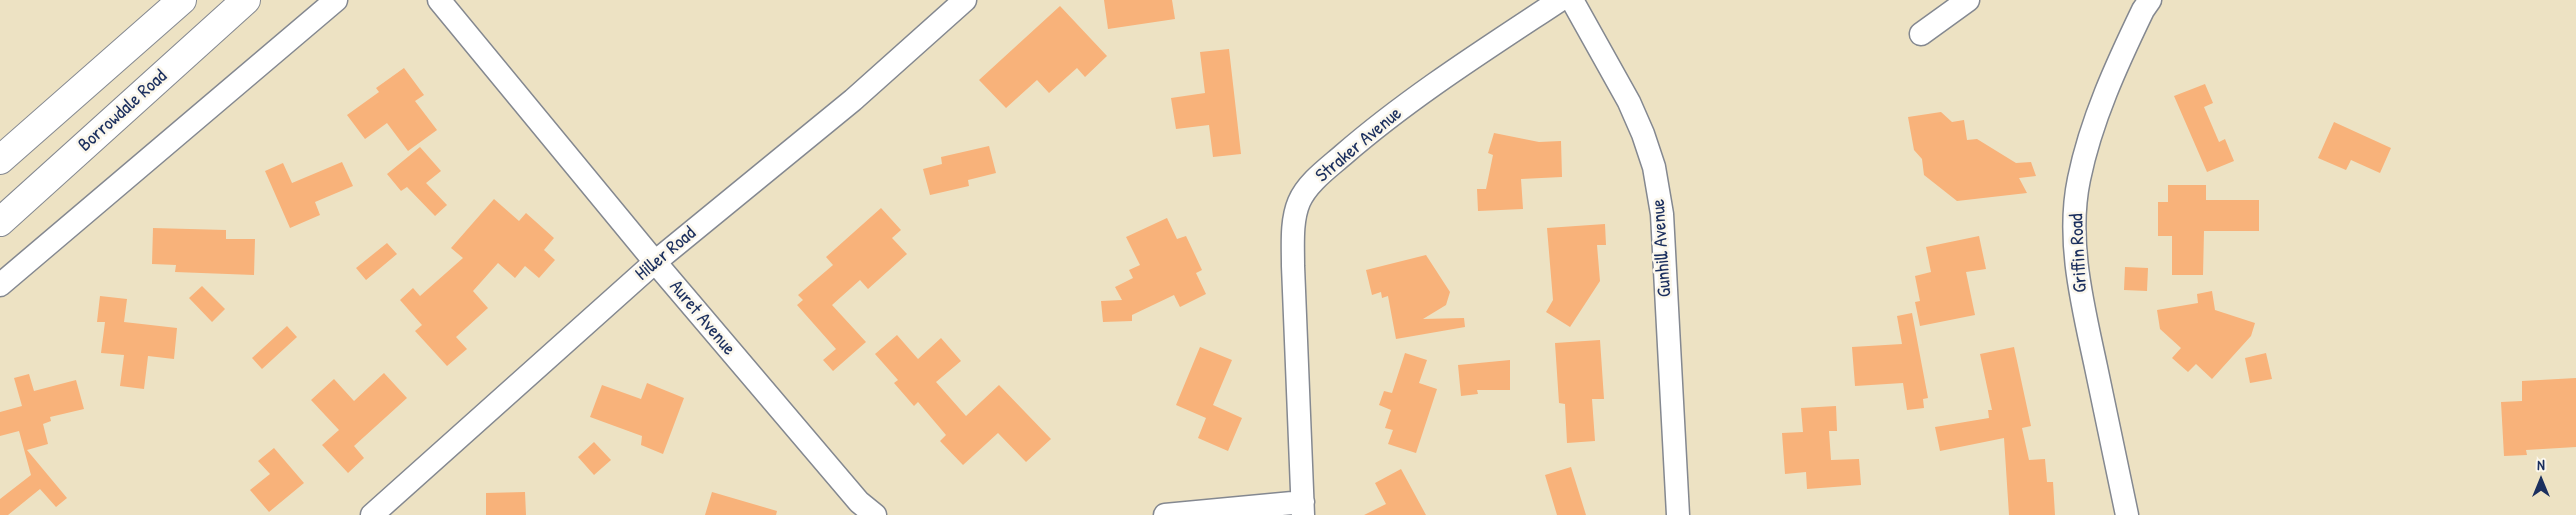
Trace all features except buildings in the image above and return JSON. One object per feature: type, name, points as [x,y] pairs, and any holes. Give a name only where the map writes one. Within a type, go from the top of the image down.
[{"type":"main road","points":[[0,160],[182,0]]},
{"type":"main road","name":"Borrowdale Road","points":[[0,222],[246,0]]},
{"type":"street","points":[[0,285],[336,0]]},
{"type":"street","name":"Auret Avenue","points":[[439,0],[655,262],[859,502],[875,515]]},
{"type":"street","name":"Hiller Road","points":[[372,515],[655,262],[854,100],[964,0]]},
{"type":"street","name":"Straker Avenue","points":[[1303,508],[1293,266],[1293,231],[1299,201],[1320,174],[1363,137],[1458,68],[1560,0]]},
{"type":"street","name":"Gunhill Avenue","points":[[1572,0],[1629,102],[1654,166],[1662,214],[1678,515]]},
{"type":"street","points":[[1921,34],[1968,0]]},
{"type":"street","name":"Griffin Road","points":[[2127,515],[2080,293],[2075,239],[2078,181],[2089,140],[2140,3]]},
{"type":"street","points":[[1165,515],[1303,508]]}]
